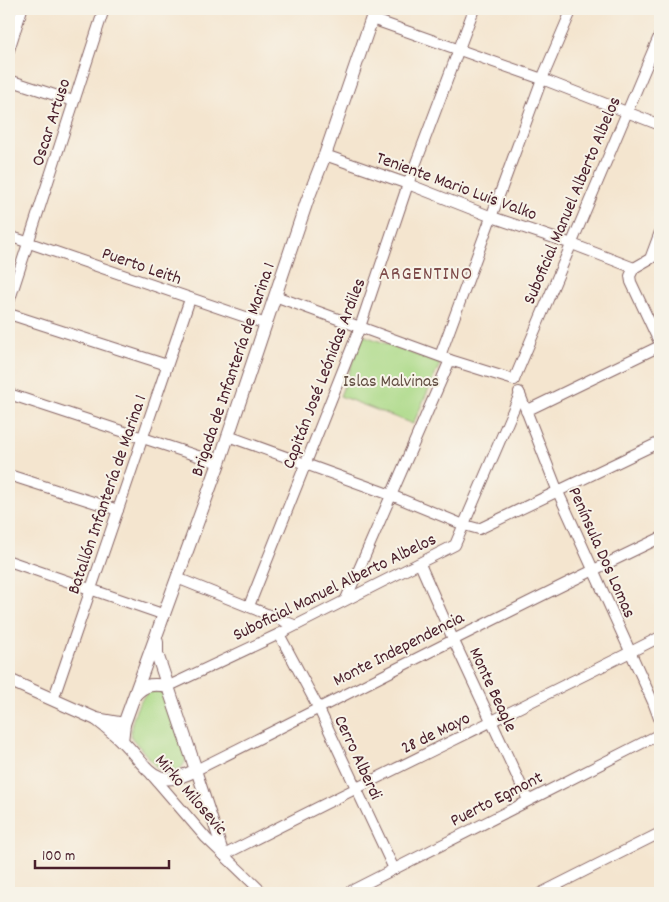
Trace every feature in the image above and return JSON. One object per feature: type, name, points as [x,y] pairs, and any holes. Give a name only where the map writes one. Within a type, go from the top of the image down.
[{"type":"street","points":[[9,50],[21,9]]},
{"type":"street","name":"Oscar Artuso","points":[[9,302],[104,9]]},
{"type":"street","name":"Capitán José Leónidas Ardiles","points":[[249,606],[360,327],[408,184],[474,9]]},
{"type":"street","points":[[346,599],[391,495],[445,358],[492,217],[542,79],[572,9]]},
{"type":"street","points":[[374,14],[459,50],[542,79],[660,125]]},
{"type":"street","name":"Brigada de Infantería de Marina 1","points":[[122,741],[124,724],[219,463],[275,296],[374,14]]},
{"type":"street","name":"Suboficial Manuel Alberto Albelos","points":[[514,380],[626,112],[648,67],[660,34]]},
{"type":"street","points":[[9,80],[73,101]]},
{"type":"street","name":"Teniente Mario Luis Valko","points":[[325,155],[634,268]]},
{"type":"street","points":[[650,258],[660,232]]},
{"type":"street","name":"Puerto Leith","points":[[9,236],[266,324]]},
{"type":"street","points":[[526,412],[660,345],[630,276],[634,268],[660,253]]},
{"type":"street","points":[[275,296],[445,358],[514,380]]},
{"type":"street","name":"Batallón Infantería de Marina 1","points":[[53,700],[190,299]]},
{"type":"street","points":[[9,314],[167,365]]},
{"type":"street","name":"Península Dos Lomas","points":[[514,380],[558,492],[631,652],[660,721]]},
{"type":"street","points":[[9,394],[219,463]]},
{"type":"street","name":"Suboficial Manuel Alberto Albelos","points":[[135,696],[147,685],[168,686],[279,634],[455,545],[520,394]]},
{"type":"street","points":[[228,436],[479,529],[660,442]]},
{"type":"street","points":[[9,475],[118,510]]},
{"type":"street","name":"Monte Independencia","points":[[150,773],[159,777],[180,778],[319,709],[453,639],[660,538]]},
{"type":"street","points":[[9,561],[165,615]]},
{"type":"street","name":"Monte Beagle","points":[[420,564],[528,800]]},
{"type":"street","points":[[177,578],[294,625]]},
{"type":"street","points":[[158,634],[157,654],[224,856]]},
{"type":"street","name":"Cerro Alberdi","points":[[279,634],[319,709],[394,869]]},
{"type":"street","name":"28 de Mayo","points":[[224,856],[356,788],[660,637]]},
{"type":"street","name":"Mirko Milosevic","points":[[9,680],[96,719],[124,724]]},
{"type":"street","name":"Mirko Milosevic","points":[[96,719],[122,741],[206,838],[263,893]]},
{"type":"street","name":"Puerto Egmont","points":[[347,893],[660,734]]},
{"type":"street","points":[[541,893],[660,833]]},
{"type":"green space","name":"Islas Malvinas","points":[[363,335],[440,364],[413,424],[340,396]]},
{"type":"green space","points":[[151,691],[160,692],[165,696],[186,759],[179,770],[167,772],[158,769],[131,737],[132,725],[139,704]]},
{"type":"district","name":"ARGENTINO","points":[[426,272]]}]
